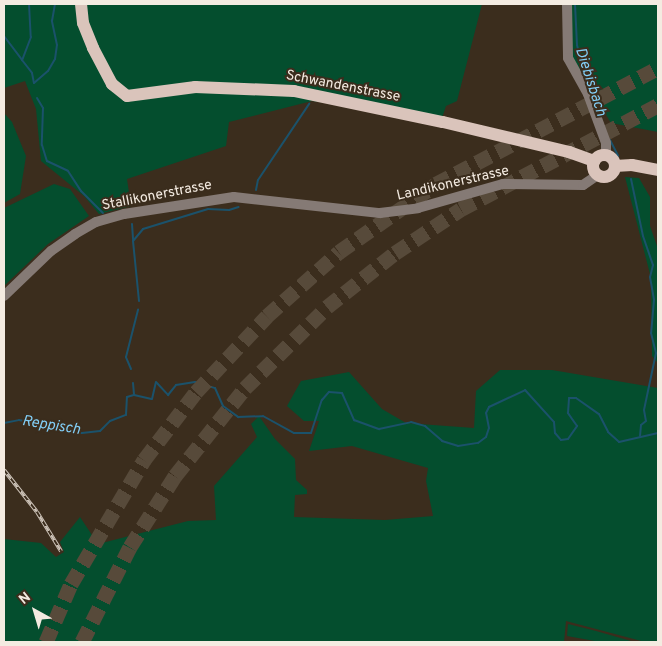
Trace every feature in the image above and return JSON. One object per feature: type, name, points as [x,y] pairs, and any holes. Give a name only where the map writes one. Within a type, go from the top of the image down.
[{"type":"main road","name":"Schwandenstrasse","points":[[81,4],[83,23],[93,48],[112,84],[127,96],[195,87],[294,91],[600,158]]},
{"type":"main road","points":[[600,158],[611,158],[615,166],[609,175],[598,175],[600,158]]},
{"type":"main road","points":[[615,166],[632,165],[658,170]]},
{"type":"street","points":[[567,4],[568,58],[588,94],[606,143],[600,158]]},
{"type":"street","name":"Landikonerstrasse","points":[[222,197],[380,213],[418,208],[503,184],[584,185],[598,175]]},
{"type":"street","name":"Stallikonerstrasse","points":[[4,296],[51,251],[91,224],[124,214],[222,197]]},
{"type":"green space","points":[[4,4],[482,4],[457,101],[446,106],[442,118],[312,101],[229,122],[226,146],[127,179],[131,206],[99,214],[84,196],[41,161],[36,109],[25,81],[4,88]]},
{"type":"green space","points":[[570,4],[658,4],[658,132],[611,123],[568,52]]},
{"type":"green space","points":[[4,113],[12,122],[26,156],[20,194],[4,203]]},
{"type":"green space","points":[[625,177],[639,178],[650,197],[650,226],[658,249],[657,362],[652,356],[651,278]]},
{"type":"green space","points":[[54,184],[70,189],[89,216],[48,244],[4,286],[4,208]]},
{"type":"green space","points":[[500,370],[552,370],[658,388],[658,642],[645,642],[566,621],[564,642],[4,642],[4,539],[41,543],[56,557],[64,552],[60,542],[80,517],[98,544],[188,521],[216,520],[214,486],[257,437],[251,424],[259,416],[275,439],[295,459],[296,480],[307,490],[307,494],[295,495],[294,517],[385,520],[433,516],[426,481],[428,468],[352,446],[309,451],[319,421],[304,421],[287,406],[301,381],[349,372],[382,409],[406,423],[474,428],[476,391]]},
{"type":"green space","points":[[568,624],[631,641],[600,642],[567,636]]},
{"type":"waterway","points":[[29,4],[31,37],[22,60],[32,73],[34,83]]},
{"type":"waterway","points":[[34,83],[48,71],[55,59],[57,45],[52,21],[55,4]]},
{"type":"waterway","name":"Diebisbach","points":[[575,4],[577,45],[583,70],[593,83],[601,115]]},
{"type":"waterway","points":[[4,36],[22,60]]},
{"type":"waterway","points":[[37,98],[43,108],[42,145],[47,161],[68,171],[81,191],[103,213]]},
{"type":"waterway","points":[[256,190],[258,180],[309,104]]},
{"type":"waterway","name":"Diebisbach","points":[[609,138],[618,156]]},
{"type":"waterway","name":"Diebisbach","points":[[631,179],[643,236],[653,265],[650,277],[654,300],[651,333],[656,353],[644,410],[646,421],[641,425],[640,436]]},
{"type":"waterway","points":[[139,301],[133,241],[143,229],[208,209],[229,210],[239,207]]},
{"type":"waterway","points":[[132,224],[133,240]]},
{"type":"waterway","points":[[131,369],[126,357],[138,310]]},
{"type":"waterway","name":"Reppisch","points":[[4,423],[19,420],[82,433],[100,431],[110,421],[126,415],[127,397],[134,395],[152,399],[156,382],[168,395],[176,385],[195,382],[215,388],[223,406],[238,417],[263,416],[294,433],[311,433],[322,400],[329,392],[342,393],[354,420],[379,429],[411,422],[425,426],[442,441],[458,446],[478,443],[486,437],[489,428],[486,413],[489,407],[525,390],[554,422],[555,433],[561,440],[568,439],[577,426],[568,413],[569,398],[576,398],[599,414],[608,432],[619,442],[658,433]]},
{"type":"waterway","points":[[133,383],[134,395]]},
{"type":"tunnel","points":[[46,642],[71,584],[144,460],[196,392],[267,316],[339,252],[436,184],[658,68]]},
{"type":"tunnel","points":[[82,642],[130,547],[175,476],[245,388],[327,307],[395,253],[461,209],[658,105]]},
{"type":"railway","points":[[4,470],[37,512],[61,551]]}]
